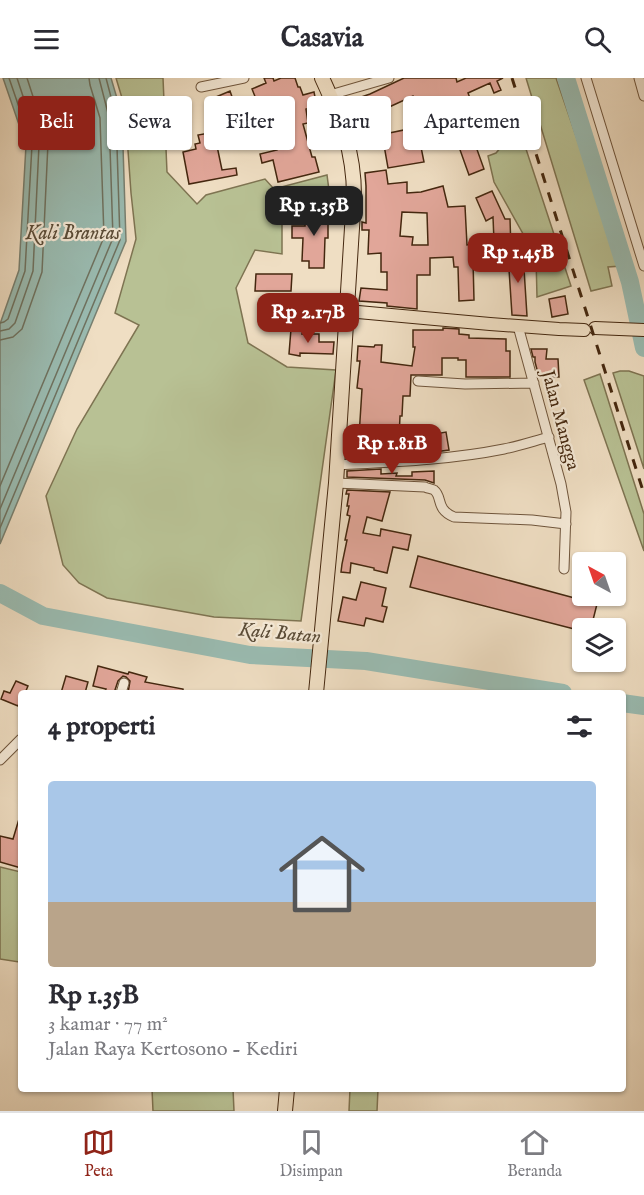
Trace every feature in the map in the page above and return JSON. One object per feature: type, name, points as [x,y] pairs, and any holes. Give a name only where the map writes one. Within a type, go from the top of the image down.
[{"type":"highway","points":[[316,690],[336,483],[354,196],[354,175],[345,133],[322,78]]},
{"type":"highway","points":[[285,1111],[287,1092]]},
{"type":"main road","points":[[347,312],[559,329],[644,330]]},
{"type":"street","points":[[201,87],[244,78]]},
{"type":"street","points":[[330,95],[389,78]]},
{"type":"street","points":[[586,78],[641,243],[644,266]]},
{"type":"street","points":[[639,78],[644,96]]},
{"type":"street","name":"Jalan Mangga","points":[[518,326],[561,484],[566,512],[564,570]]},
{"type":"street","points":[[418,381],[465,384],[534,383]]},
{"type":"street","points":[[337,465],[473,454],[505,449],[549,437]]},
{"type":"street","points":[[336,483],[432,489],[438,494],[446,514],[454,517],[532,520],[566,524]]},
{"type":"street","points":[[122,690],[124,683]]},
{"type":"street","points":[[0,760],[18,742]]},
{"type":"green space","points":[[116,78],[163,78],[164,96],[121,96]]},
{"type":"green space","points":[[526,78],[556,78],[621,266],[608,267],[612,286],[591,291],[541,127],[541,96],[531,96]]},
{"type":"green space","points":[[128,150],[166,150],[167,172],[197,204],[206,195],[265,179],[274,189],[327,175],[330,198],[282,209],[282,254],[255,250],[236,288],[248,343],[287,367],[336,370],[301,621],[214,617],[107,598],[79,583],[63,565],[46,496],[77,429],[139,325],[115,313],[136,239]]},
{"type":"green space","points":[[499,150],[526,150],[571,286],[537,297],[536,257],[494,182],[488,156]]},
{"type":"green space","points":[[629,371],[644,376],[644,469],[613,373]]},
{"type":"green space","points":[[600,374],[644,514],[644,551],[584,380]]},
{"type":"green space","points":[[0,867],[18,871],[18,962],[0,959]]},
{"type":"green space","points":[[152,1092],[233,1092],[234,1111],[153,1111]]},
{"type":"green space","points":[[350,1092],[378,1092],[377,1111],[349,1111]]},
{"type":"water","name":"Kali Brantas","points":[[3,78],[111,78],[116,96],[107,96],[107,150],[123,150],[126,241],[0,544],[0,324],[19,270],[26,150],[95,150],[95,96],[18,96],[18,122]]},
{"type":"building","points":[[264,78],[273,78],[274,81],[281,78],[295,78],[303,95],[314,92],[315,96],[307,96],[307,123],[303,124],[307,150],[310,150],[312,157],[315,157],[319,172],[278,182],[273,160],[262,163],[260,154],[277,150],[295,150],[295,96],[255,96],[252,89],[266,83]]},
{"type":"building","points":[[404,78],[456,78],[457,82],[466,78],[503,78],[497,81],[501,90],[494,93],[490,83],[468,93],[469,96],[403,96],[403,101],[391,106],[391,96],[364,96]]},
{"type":"building","points":[[230,91],[232,96],[218,96]]},
{"type":"building","points":[[403,130],[403,150],[422,150],[424,162],[388,168],[385,150],[391,150],[391,133]]},
{"type":"building","points":[[204,134],[204,150],[218,150],[222,170],[236,168],[237,175],[189,184],[183,152],[196,149],[195,144],[200,143],[198,135]]},
{"type":"building","points":[[460,150],[477,150],[484,169],[469,175]]},
{"type":"building","points":[[386,170],[388,184],[407,182],[407,193],[443,186],[448,207],[465,206],[467,245],[494,241],[493,217],[486,221],[476,198],[492,191],[505,219],[510,219],[511,250],[483,251],[484,259],[473,260],[474,300],[459,301],[458,267],[454,267],[453,257],[430,258],[430,275],[417,275],[417,309],[387,306],[387,303],[359,301],[361,288],[387,290],[387,272],[381,272],[381,253],[368,254],[369,230],[362,230],[362,222],[366,223],[365,173]],"holes":[[[402,212],[427,213],[428,245],[412,245],[413,237],[400,236]]]},
{"type":"building","points":[[306,210],[328,210],[328,238],[325,238],[324,268],[309,268],[309,261],[302,261],[303,238],[292,238],[292,226],[305,226]]},
{"type":"building","points":[[523,253],[527,316],[512,315],[508,254]]},
{"type":"building","points":[[256,274],[292,274],[291,291],[255,291]]},
{"type":"building","points":[[565,296],[568,314],[552,317],[549,299]]},
{"type":"building","points":[[443,328],[459,329],[459,334],[469,335],[469,338],[506,339],[506,351],[510,351],[510,377],[466,377],[466,360],[442,358],[442,375],[411,375],[410,396],[403,396],[399,438],[388,437],[387,455],[349,458],[350,452],[358,452],[362,389],[357,388],[360,361],[357,361],[358,346],[382,345],[381,362],[412,366],[415,347],[413,347],[413,330],[443,330]]},
{"type":"building","points":[[291,329],[303,330],[302,334],[319,334],[319,342],[334,342],[333,354],[300,353],[300,356],[289,354]]},
{"type":"building","points":[[531,349],[547,349],[546,359],[558,359],[559,377],[539,377]]},
{"type":"building","points":[[446,432],[449,450],[427,453],[424,436]]},
{"type":"building","points":[[381,469],[381,474],[397,473],[396,476],[412,476],[412,472],[434,471],[434,483],[425,480],[347,477],[347,471]]},
{"type":"building","points":[[347,490],[390,492],[382,521],[367,517],[363,533],[380,536],[381,529],[411,535],[408,550],[393,547],[387,573],[351,563],[350,573],[341,572],[350,516],[347,515],[349,494],[346,494]]},
{"type":"building","points":[[418,556],[572,597],[572,606],[596,606],[594,618],[572,618],[572,628],[410,587]]},
{"type":"building","points":[[361,582],[386,588],[382,606],[387,607],[383,622],[366,618],[364,626],[338,621],[343,597],[356,600]]},
{"type":"building","points":[[98,666],[147,677],[145,682],[183,690],[128,690],[130,681],[123,676],[118,681],[115,690],[93,686]]},
{"type":"building","points":[[66,676],[88,682],[86,690],[62,690]]},
{"type":"building","points":[[16,681],[28,686],[26,690],[18,690],[18,706],[1,699],[4,691],[10,693]]},
{"type":"building","points":[[18,822],[18,867],[0,862],[0,836],[13,839]]},
{"type":"waterway","points":[[566,78],[630,282],[644,348]]},
{"type":"waterway","name":"Kali Batan","points":[[0,593],[43,616],[250,655],[366,661],[545,690]]},
{"type":"waterway","name":"Kali Batan","points":[[626,704],[644,706]]},
{"type":"railway","points":[[512,78],[644,494]]}]
